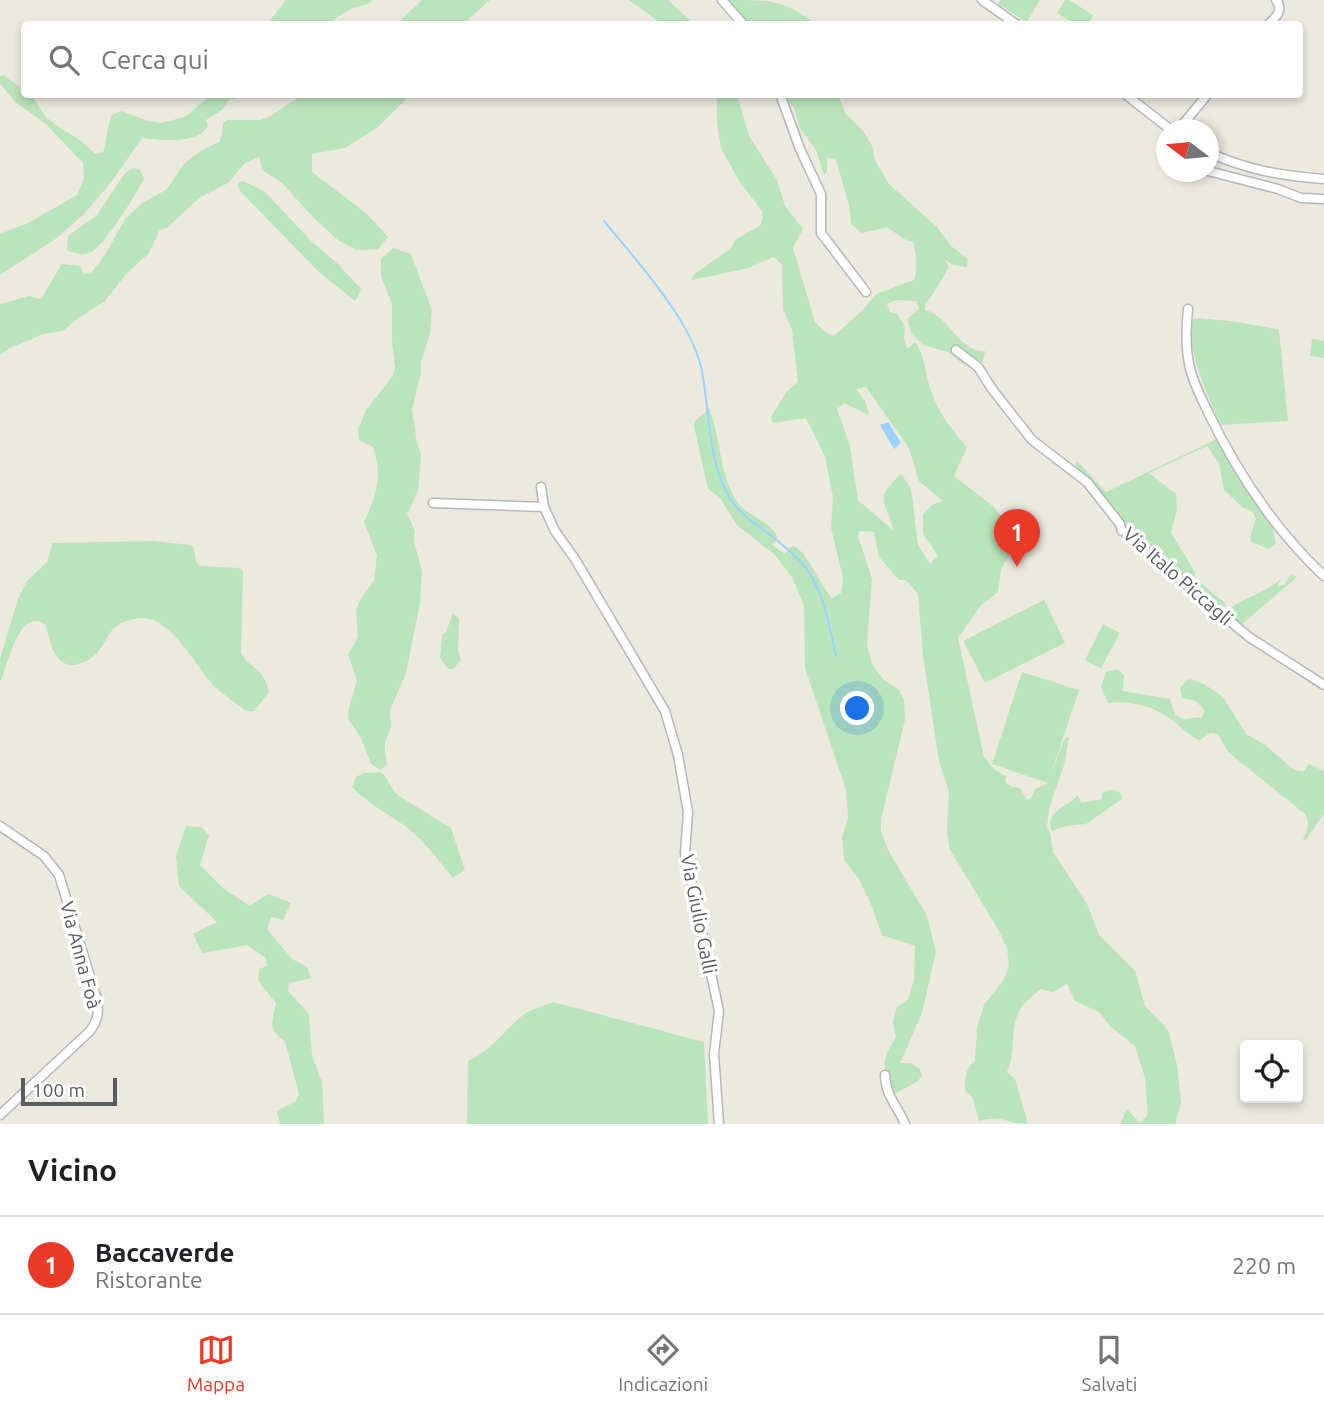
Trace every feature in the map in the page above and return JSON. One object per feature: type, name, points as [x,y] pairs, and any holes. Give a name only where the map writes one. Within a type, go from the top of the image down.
[{"type":"street","points":[[722,0],[740,21]]},
{"type":"street","points":[[982,0],[1012,21]]},
{"type":"street","points":[[1272,21],[1280,11],[1276,0]]},
{"type":"street","points":[[781,98],[800,149],[821,194],[821,233],[866,292]]},
{"type":"street","points":[[1130,98],[1157,119]]},
{"type":"street","points":[[1187,119],[1205,98]]},
{"type":"street","points":[[1219,156],[1266,172],[1324,179]]},
{"type":"street","points":[[1219,174],[1301,198],[1324,199]]},
{"type":"street","points":[[1188,309],[1186,340],[1190,371],[1213,422],[1263,506],[1298,550],[1324,576]]},
{"type":"street","name":"Via Italo Piccagli","points":[[956,350],[978,367],[1032,440],[1087,482],[1120,524],[1122,531],[1128,533],[1244,633],[1324,685]]},
{"type":"street","name":"Via Giulio Galli","points":[[541,486],[544,506],[555,531],[575,559],[665,711],[671,730],[688,812],[687,859],[719,1011],[714,1054],[719,1124]]},
{"type":"street","points":[[433,503],[544,506]]},
{"type":"street","name":"Via Anna Foà","points":[[0,826],[44,856],[59,875],[99,1011],[90,1031],[0,1115]]},
{"type":"street","points":[[885,1076],[889,1096],[899,1109],[905,1124]]},
{"type":"green space","points":[[286,0],[373,0],[366,5],[352,8],[331,21],[269,21]]},
{"type":"green space","points":[[422,0],[490,0],[466,21],[400,21]]},
{"type":"green space","points":[[629,0],[668,0],[691,21],[658,21]]},
{"type":"green space","points":[[729,0],[776,3],[795,10],[812,21],[746,21]]},
{"type":"green space","points":[[1000,0],[1040,0],[1028,21],[998,4]]},
{"type":"green space","points":[[1065,0],[1069,0],[1093,15],[1090,21],[1070,21],[1057,13]]},
{"type":"green space","points":[[3,75],[21,88],[21,98],[33,98],[46,117],[84,143],[95,154],[103,153],[112,115],[122,111],[147,121],[161,123],[185,117],[207,98],[236,98],[229,100],[222,110],[206,120],[208,126],[196,136],[178,140],[142,138],[112,181],[85,213],[57,238],[0,275],[0,234],[28,223],[77,195],[84,179],[83,163],[45,123],[15,102],[0,83],[0,76]]},
{"type":"green space","points":[[298,98],[407,98],[378,127],[345,148],[312,154],[312,172],[367,214],[388,237],[378,249],[357,250],[339,241],[282,183],[262,170],[259,157],[245,163],[228,183],[199,198],[168,227],[159,231],[149,253],[127,273],[104,302],[63,331],[44,334],[0,355],[0,304],[29,296],[41,299],[62,264],[80,266],[84,274],[92,272],[125,219],[142,203],[166,190],[184,164],[199,152],[219,142],[223,123],[227,120],[261,120]]},
{"type":"green space","points":[[717,98],[738,98],[749,136],[777,180],[785,206],[803,229],[793,248],[815,322],[825,332],[834,336],[864,309],[876,294],[914,280],[915,251],[913,242],[887,227],[862,233],[851,224],[849,205],[836,160],[827,157],[827,171],[824,175],[816,150],[800,128],[788,98],[839,98],[846,114],[863,131],[872,146],[875,160],[889,184],[937,227],[951,246],[968,259],[967,267],[953,265],[944,259],[949,266],[925,304],[925,310],[941,319],[968,346],[985,351],[983,361],[979,365],[963,364],[948,352],[923,345],[911,333],[907,319],[919,309],[916,301],[896,300],[887,304],[890,312],[897,314],[905,326],[907,349],[915,342],[918,347],[937,406],[967,447],[954,476],[994,507],[1008,526],[1012,550],[1001,570],[998,592],[981,605],[958,638],[984,757],[995,770],[1006,776],[1005,782],[1020,788],[1027,800],[1031,798],[1035,789],[1048,783],[992,764],[1022,672],[1079,690],[1050,777],[1064,740],[1069,738],[1064,765],[1049,809],[1047,828],[1053,852],[1087,904],[1099,935],[1135,971],[1145,1006],[1168,1030],[1177,1065],[1181,1103],[1175,1124],[1120,1124],[1127,1109],[1140,1123],[1148,1115],[1145,1078],[1135,1046],[1111,1027],[1099,1012],[1075,1001],[1067,984],[1053,992],[1041,989],[1018,1012],[1007,1072],[1015,1079],[1028,1124],[998,1119],[979,1121],[973,1098],[965,1091],[967,1071],[975,1061],[977,1028],[984,1005],[1003,981],[1009,966],[1007,948],[949,848],[949,792],[936,742],[923,655],[918,594],[906,580],[899,580],[879,557],[874,532],[860,531],[858,536],[872,579],[867,645],[872,664],[883,679],[899,690],[904,700],[905,720],[881,819],[881,832],[888,850],[927,916],[936,952],[922,1013],[900,1063],[911,1063],[919,1068],[922,1075],[918,1081],[895,1094],[889,1091],[885,1060],[896,1037],[893,1021],[897,1007],[908,999],[914,980],[915,946],[882,935],[859,879],[844,860],[842,837],[848,818],[846,790],[805,668],[804,606],[792,577],[775,555],[737,525],[720,498],[708,489],[694,426],[695,421],[709,409],[726,478],[736,500],[777,536],[775,543],[771,544],[785,554],[794,546],[804,556],[832,598],[841,593],[843,578],[831,528],[833,497],[825,457],[806,418],[773,423],[771,417],[787,391],[798,382],[792,329],[783,310],[782,265],[774,257],[745,269],[691,280],[695,274],[730,249],[736,239],[760,226],[763,218],[762,211],[739,181],[721,148]],"holes":[[[866,387],[909,448],[919,481],[943,501],[932,505],[923,514],[923,534],[938,556],[930,564],[918,545],[911,488],[901,474],[884,495],[894,531],[858,500],[850,446],[837,409],[844,403],[869,415],[865,401],[856,389]]]},
{"type":"green space","points":[[134,168],[140,170],[144,179],[106,238],[86,254],[67,250],[68,236],[97,215],[125,173]]},
{"type":"green space","points":[[242,181],[264,191],[313,243],[336,262],[361,289],[355,301],[317,270],[241,192],[237,184]]},
{"type":"green space","points":[[393,248],[411,254],[432,310],[430,334],[421,362],[412,410],[421,454],[418,491],[407,514],[415,531],[414,541],[422,572],[420,603],[406,673],[390,710],[391,727],[385,743],[387,765],[380,770],[371,764],[361,738],[348,719],[357,680],[348,655],[358,637],[356,610],[374,581],[377,555],[364,522],[375,494],[378,467],[373,447],[359,440],[358,429],[366,410],[392,377],[395,368],[392,304],[381,276],[381,259]]},
{"type":"green space","points":[[1193,319],[1279,330],[1288,421],[1220,425],[1195,360]]},
{"type":"green space","points":[[1312,339],[1324,341],[1324,358],[1310,356]]},
{"type":"green space","points":[[1217,439],[1272,524],[1276,543],[1269,549],[1251,542],[1256,519],[1252,511],[1243,508],[1224,490],[1219,463],[1207,446],[1149,473],[1176,494],[1177,509],[1171,533],[1195,572],[1194,577],[1226,604],[1223,611],[1123,524],[1075,467],[1077,461],[1106,492]]},
{"type":"green space","points":[[154,541],[190,545],[194,548],[196,562],[201,566],[239,568],[243,571],[241,653],[260,672],[269,692],[254,711],[246,711],[216,688],[164,626],[143,618],[119,624],[94,656],[79,664],[70,665],[58,658],[50,643],[46,625],[36,621],[28,623],[16,640],[0,682],[0,659],[18,599],[27,581],[47,562],[53,543]]},
{"type":"green space","points":[[1293,575],[1297,577],[1241,625],[1224,612],[1281,579],[1277,587],[1285,584]]},
{"type":"green space","points":[[1044,600],[1065,643],[985,683],[963,641]]},
{"type":"green space","points":[[453,613],[459,619],[458,651],[461,660],[453,669],[448,669],[440,658],[442,635],[446,632]]},
{"type":"green space","points":[[1103,624],[1120,633],[1101,668],[1085,660]]},
{"type":"green space","points":[[1118,669],[1124,675],[1123,691],[1170,699],[1175,715],[1183,719],[1202,717],[1205,710],[1195,701],[1182,698],[1180,687],[1189,679],[1204,684],[1223,697],[1246,734],[1265,745],[1294,770],[1304,771],[1309,764],[1324,771],[1324,813],[1306,840],[1303,839],[1308,827],[1305,814],[1228,752],[1218,734],[1210,733],[1200,740],[1155,710],[1131,703],[1108,703],[1101,687],[1106,672]]},
{"type":"green space","points":[[381,772],[399,796],[451,828],[465,870],[453,878],[413,832],[352,787],[356,777],[364,773]]},
{"type":"green space","points":[[1109,790],[1121,793],[1122,799],[1086,824],[1065,826],[1052,831],[1050,824],[1054,814],[1078,795],[1081,803],[1102,799],[1102,793]]},
{"type":"green space","points":[[186,826],[201,827],[209,835],[200,865],[224,889],[250,906],[268,894],[291,903],[283,920],[271,917],[267,929],[292,959],[307,967],[311,978],[289,983],[288,991],[309,1014],[312,1056],[322,1082],[324,1124],[280,1124],[277,1111],[296,1101],[299,1094],[285,1041],[273,1029],[276,1003],[258,981],[259,969],[267,966],[266,958],[247,945],[202,953],[193,934],[217,922],[179,886],[176,856]]},
{"type":"green space","points":[[553,1002],[704,1042],[708,1124],[467,1124],[468,1061],[490,1046],[523,1015]]},
{"type":"water","points":[[888,422],[900,441],[894,449],[880,425]]},
{"type":"waterway","points":[[604,221],[646,272],[686,329],[701,367],[712,448],[727,493],[741,512],[791,552],[809,572],[824,606],[836,656]]},
{"type":"place","name":"Baccaverde","points":[[1017,567]]}]
